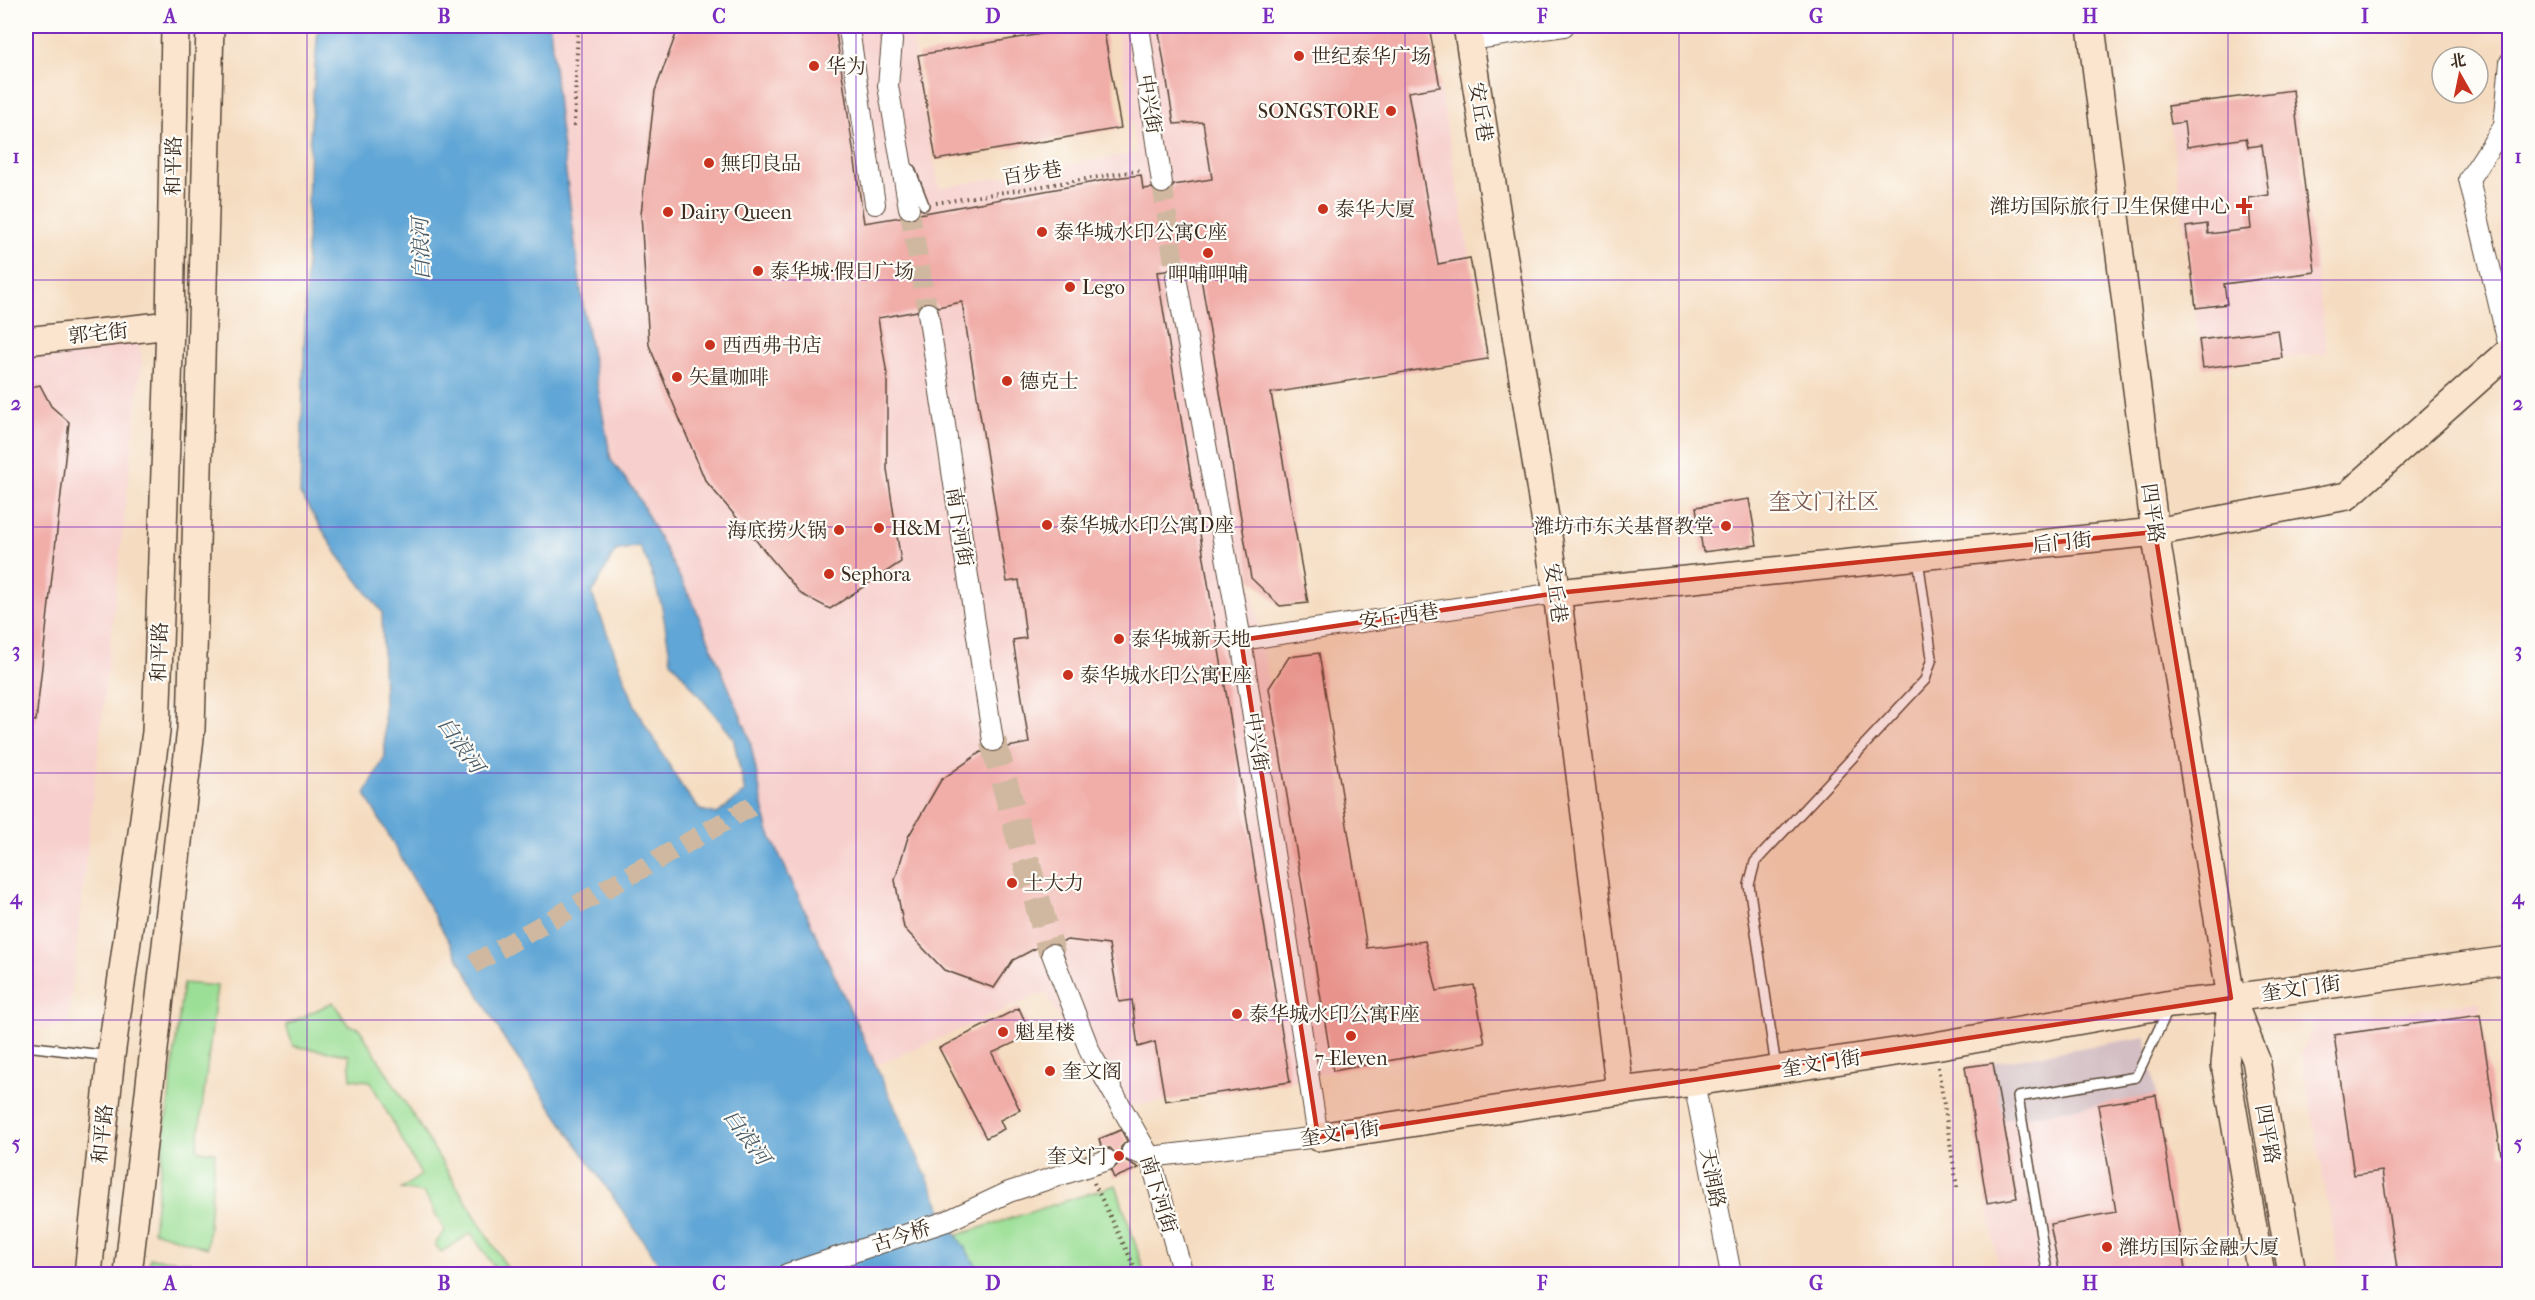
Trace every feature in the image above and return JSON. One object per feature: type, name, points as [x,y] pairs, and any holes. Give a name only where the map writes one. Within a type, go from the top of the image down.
[{"type":"street","name":"和平路","points":[[88,1275],[111,1056],[156,732],[170,325],[176,26]]},
{"type":"street","name":"和平路","points":[[128,1275],[191,729],[210,26]]},
{"type":"street","points":[[877,26],[895,130],[916,206]]},
{"type":"street","points":[[888,86],[892,41],[890,26]]},
{"type":"street","name":"中兴街","points":[[1138,26],[1161,175]]},
{"type":"street","points":[[1468,33],[1564,26]]},
{"type":"street","name":"四平路","points":[[2091,26],[2155,532],[2231,998],[2256,1060],[2292,1275]]},
{"type":"street","points":[[849,29],[876,204]]},
{"type":"street","name":"安丘巷","points":[[1468,33],[1557,593],[1620,1091]]},
{"type":"street","points":[[2509,351],[2469,179],[2504,126],[2510,62]]},
{"type":"street","name":"中兴街","points":[[1176,278],[1241,640],[1318,1137]]},
{"type":"street","name":"南下河街","points":[[928,313],[993,741]]},
{"type":"street","name":"郭宅街","points":[[26,341],[170,325]]},
{"type":"street","name":"后门街","points":[[1557,593],[2155,532],[2347,496],[2509,351]]},
{"type":"street","name":"安丘西巷","points":[[1241,640],[1557,593]]},
{"type":"street","name":"南下河街","points":[[1052,954],[1091,1054],[1141,1154],[1183,1275]]},
{"type":"street","name":"奎文门街","points":[[1141,1154],[1318,1137],[1935,1046],[2171,1004],[2510,960]]},
{"type":"street","name":"四平路","points":[[2231,998],[2225,1064],[2261,1275]]},
{"type":"street","name":"天润路","points":[[1694,1082],[1731,1275]]},
{"type":"street","points":[[1086,1166],[1107,1160]]},
{"type":"street","name":"古今桥","points":[[787,1275],[947,1221],[1009,1192],[1086,1166]]},
{"type":"lane","points":[[1776,1070],[1749,885],[1755,862],[1925,680],[1932,658],[1918,556]]},
{"type":"lane","points":[[2046,1265],[2018,1097],[2136,1077],[2171,1004]]},
{"type":"lane","points":[[26,1046],[111,1056]]},
{"type":"path","points":[[574,126],[578,26]]},
{"type":"path","name":"百步巷","points":[[916,206],[1161,175]]},
{"type":"path","points":[[1935,1046],[1957,1188]]},
{"type":"path","points":[[1086,1166],[1138,1275]]},
{"type":"highlighted area","points":[[2155,532],[2231,998],[1318,1137],[1241,640],[1557,593]]},
{"type":"shaded area","points":[[550,26],[910,26],[939,188],[1137,153],[1116,26],[1429,26],[1488,359],[1221,400],[1333,1071],[1290,1082],[1102,1108],[1046,992],[875,1066],[768,830],[749,736],[694,605],[636,494],[611,460],[583,306]]},
{"type":"shaded area","name":"潍坊国际旅行卫生保健中心","points":[[2293,90],[2327,353],[2203,368],[2168,106]]},
{"type":"shaded area","points":[[137,336],[142,358],[68,1022],[54,1029],[26,1025],[26,349]]},
{"type":"shaded area","points":[[2479,1001],[2501,1154],[2509,1274],[2340,1274],[2301,1053],[2314,1025]]},
{"type":"shaded area","points":[[2146,1037],[2186,1274],[1999,1274],[1965,1067]]},
{"type":"shaded area","points":[[2146,1037],[2156,1095],[2003,1120],[1993,1063]]},
{"type":"green space","points":[[183,983],[217,986],[197,1150],[215,1152],[207,1248],[153,1231]]},
{"type":"green space","points":[[333,1002],[348,1025],[359,1028],[511,1274],[499,1274],[471,1233],[441,1252],[435,1244],[445,1231],[424,1193],[401,1189],[421,1175],[370,1081],[351,1079],[349,1055],[293,1046],[286,1025]]},
{"type":"green space","points":[[1116,1185],[1145,1274],[982,1274],[955,1236]]},
{"type":"green space","points":[[150,1258],[190,1262],[189,1274],[148,1274]]},
{"type":"water","name":"白浪河","points":[[318,26],[550,26],[583,306],[611,460],[636,493],[694,605],[749,736],[768,830],[947,1221],[982,1274],[666,1274],[505,1040],[365,794],[385,756],[382,612],[338,555],[300,494],[310,138]],"holes":[[[639,546],[649,565],[662,607],[671,661],[733,737],[745,792],[717,814],[700,810],[682,787],[637,711],[592,594],[615,551]]]},
{"type":"building","points":[[679,26],[835,26],[864,223],[901,217],[910,220],[919,214],[1122,177],[1141,175],[1143,189],[1152,188],[1157,194],[1163,195],[1170,192],[1174,185],[1212,179],[1203,122],[1174,124],[1158,26],[1429,26],[1440,87],[1408,92],[1438,264],[1470,258],[1488,359],[1271,393],[1308,603],[1280,606],[1251,578],[1199,266],[1184,268],[1174,265],[1166,271],[1157,272],[1290,1082],[1165,1101],[1155,1042],[1138,1047],[1132,1000],[1119,1002],[1109,945],[1068,940],[1040,946],[1013,960],[994,988],[944,970],[904,928],[895,880],[908,837],[941,780],[981,752],[995,753],[1003,748],[1029,743],[1013,640],[1026,638],[1019,580],[1007,582],[962,302],[938,307],[933,302],[926,301],[920,304],[917,311],[878,318],[887,375],[887,469],[901,562],[830,609],[801,594],[705,480],[649,345],[641,214],[655,91]]},
{"type":"building","points":[[1088,26],[1103,26],[1121,128],[936,160],[918,55]]},
{"type":"building","points":[[2293,90],[2315,272],[2224,284],[2227,304],[2196,308],[2186,227],[2207,224],[2208,234],[2251,229],[2248,198],[2269,195],[2262,145],[2248,147],[2246,138],[2187,147],[2184,122],[2171,124],[2168,106]]},
{"type":"building","points":[[2278,330],[2282,358],[2203,368],[2199,340]]},
{"type":"building","points":[[40,385],[51,406],[69,422],[36,721],[26,720],[26,388]]},
{"type":"building","name":"潍坊市东关基督教堂","points":[[1749,499],[1757,545],[1703,552],[1696,507]]},
{"type":"building","points":[[1319,653],[1367,948],[1425,941],[1437,991],[1474,985],[1485,1043],[1333,1071],[1269,688],[1289,657]]},
{"type":"building","points":[[1019,1008],[1031,1035],[992,1053],[1020,1110],[1000,1120],[1004,1129],[986,1138],[939,1048]]},
{"type":"building","points":[[2480,1015],[2501,1154],[2510,1153],[2510,1275],[2398,1275],[2382,1171],[2354,1175],[2334,1035]]},
{"type":"building","points":[[1993,1063],[2017,1198],[1987,1203],[1965,1067]]},
{"type":"building","points":[[2156,1095],[2186,1275],[2060,1275],[2050,1224],[2116,1212],[2098,1105]]},
{"type":"building","points":[[1121,1130],[1127,1141],[1121,1147],[1120,1154],[1123,1159],[1139,1168],[1114,1178],[1111,1171],[1119,1163],[1118,1156],[1110,1148],[1102,1149],[1099,1139]]},
{"type":"tunnel","points":[[1162,183],[1176,277]]},
{"type":"tunnel","points":[[909,208],[928,313]]},
{"type":"tunnel","points":[[993,741],[1052,954]]},
{"type":"tunnel","points":[[473,964],[752,806]]},
{"type":"place","name":"世纪泰华广场","points":[[1299,56]]},
{"type":"place","name":"华为","points":[[814,66]]},
{"type":"place","name":"SONGSTORE","points":[[1391,111]]},
{"type":"place","name":"無印良品","points":[[709,163]]},
{"type":"place","name":"潍坊国际旅行卫生保健中心","points":[[2244,206]]},
{"type":"place","name":"泰华大厦","points":[[1323,209]]},
{"type":"place","name":"Dairy Queen","points":[[668,212]]},
{"type":"place","name":"泰华城水印公寓C座","points":[[1042,232]]},
{"type":"place","name":"呷哺呷哺","points":[[1208,253]]},
{"type":"place","name":"泰华城·假日广场","points":[[758,271]]},
{"type":"place","name":"Lego","points":[[1070,287]]},
{"type":"place","name":"西西弗书店","points":[[710,345]]},
{"type":"place","name":"矢量咖啡","points":[[677,377]]},
{"type":"place","name":"德克士","points":[[1007,381]]},
{"type":"place","name":"泰华城水印公寓D座","points":[[1047,525]]},
{"type":"place","name":"潍坊市东关基督教堂","points":[[1726,526]]},
{"type":"place","name":"H&M","points":[[879,528]]},
{"type":"place","name":"海底捞火锅","points":[[839,530]]},
{"type":"place","name":"Sephora","points":[[829,574]]},
{"type":"place","name":"泰华城新天地","points":[[1119,639]]},
{"type":"place","name":"泰华城水印公寓E座","points":[[1068,675]]},
{"type":"place","name":"土大力","points":[[1012,883]]},
{"type":"place","name":"泰华城水印公寓F座","points":[[1237,1014]]},
{"type":"place","name":"魁星楼","points":[[1003,1032]]},
{"type":"place","name":"7-Eleven","points":[[1351,1036]]},
{"type":"place","name":"奎文阁","points":[[1050,1071]]},
{"type":"place","name":"奎文门","points":[[1119,1156]]},
{"type":"place","name":"潍坊国际金融大厦","points":[[2107,1247]]},
{"type":"district","name":"奎文门社区","points":[[1824,501]]}]
